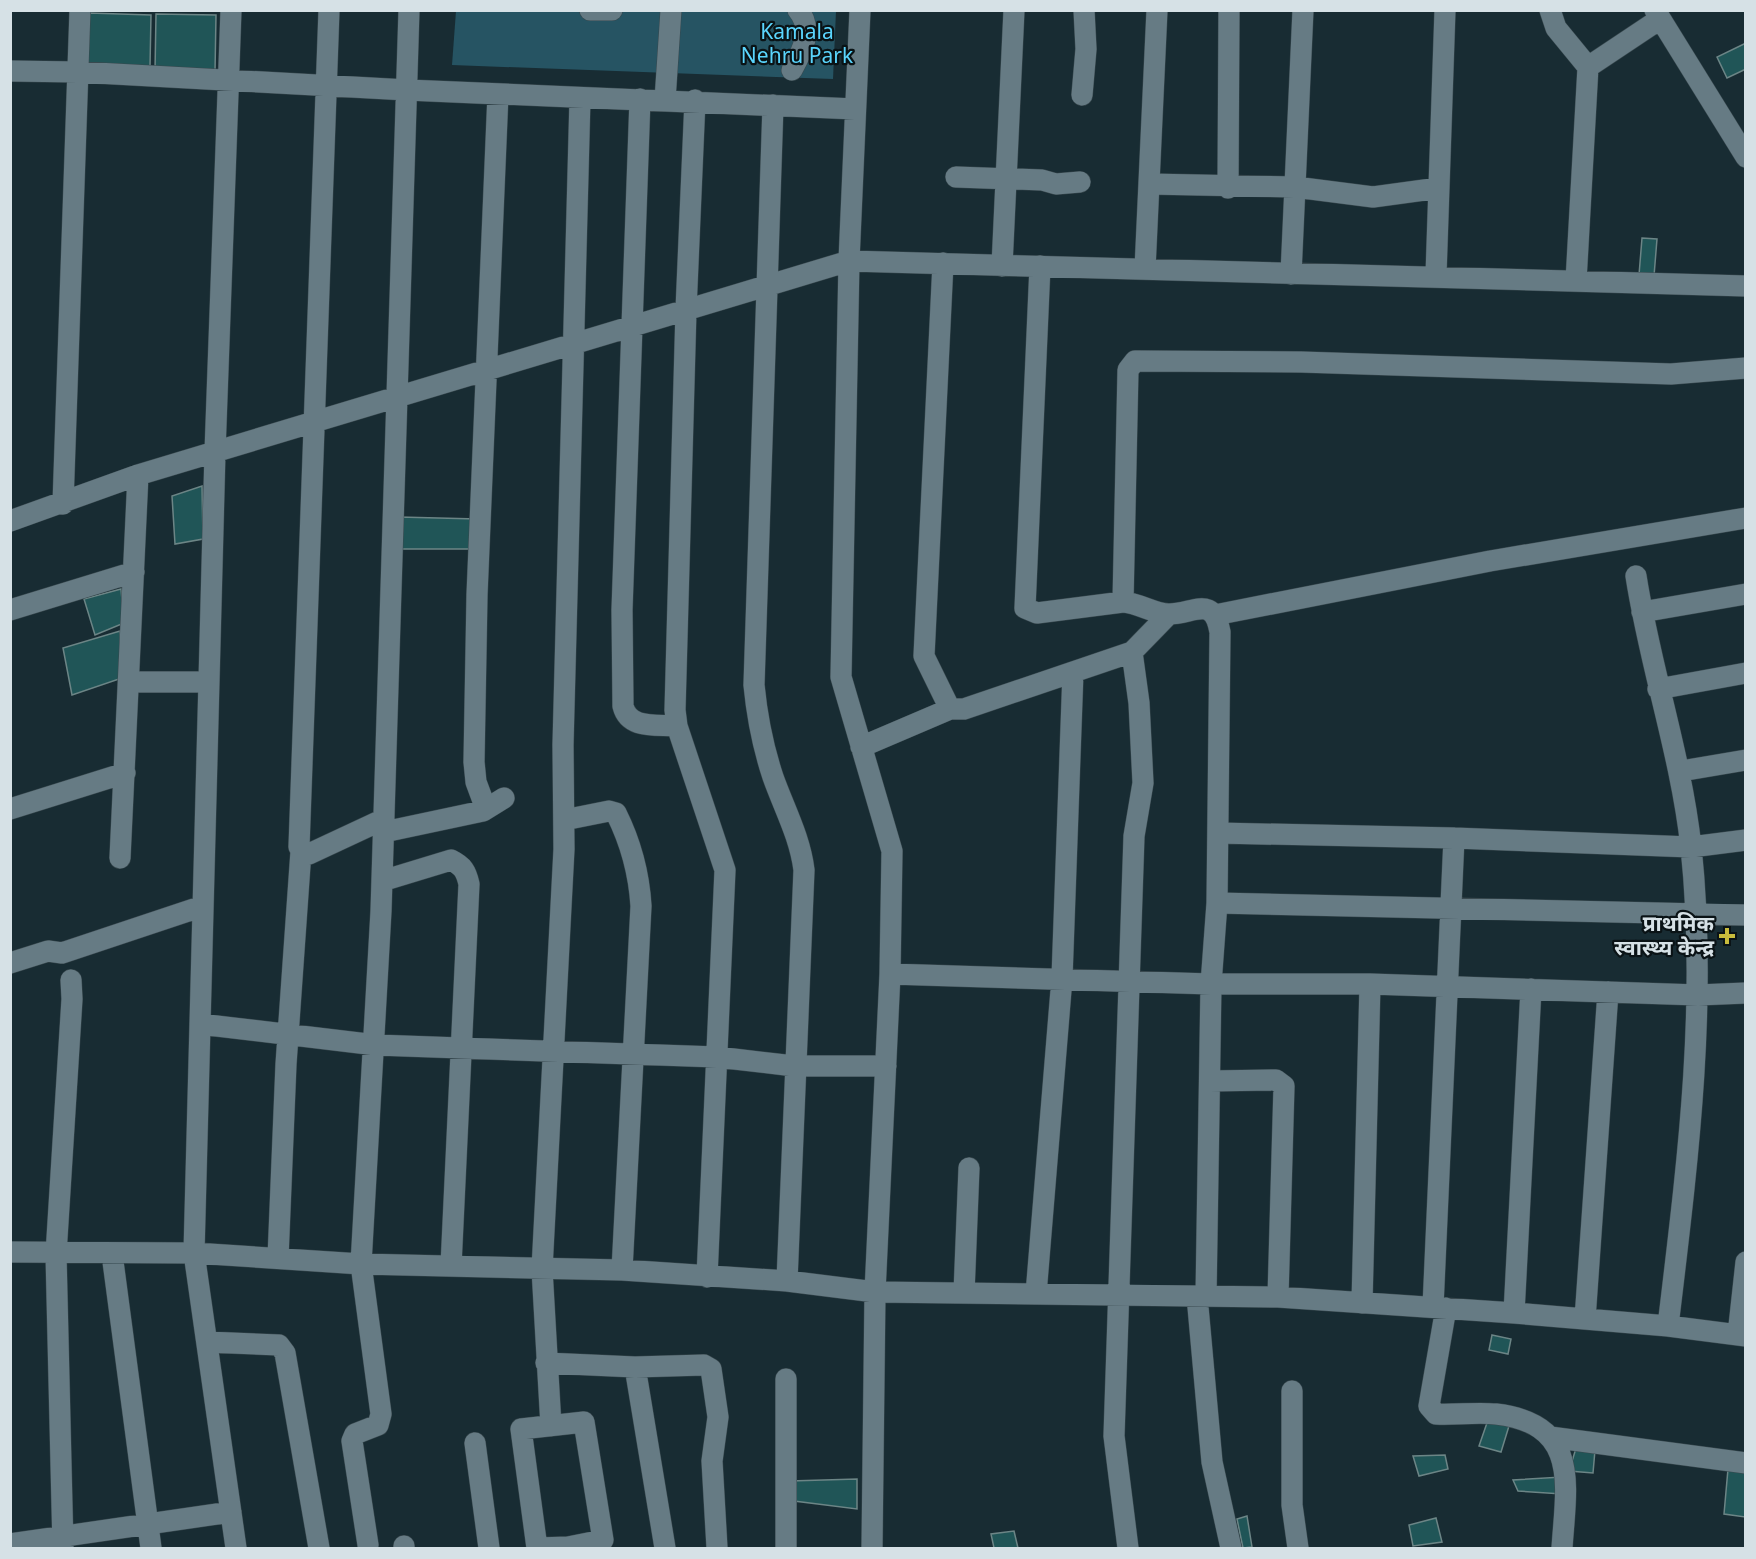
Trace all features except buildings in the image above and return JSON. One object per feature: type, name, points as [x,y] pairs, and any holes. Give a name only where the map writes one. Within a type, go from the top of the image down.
[{"type":"street","points":[[63,504],[80,10]]},
{"type":"street","points":[[231,10],[215,452],[194,1254],[236,1548]]},
{"type":"street","points":[[278,1258],[288,1034],[301,850],[299,841],[329,10]]},
{"type":"street","points":[[368,1545],[352,1436],[378,1425],[381,1414],[360,1264],[382,881],[410,10]]},
{"type":"street","points":[[590,10],[597,13],[612,10]]},
{"type":"street","points":[[665,100],[671,10]]},
{"type":"street","points":[[792,70],[803,50],[806,36],[802,15],[798,10]]},
{"type":"street","points":[[860,10],[849,261],[841,677],[892,851],[890,974],[875,1292],[872,1548]]},
{"type":"street","points":[[1002,266],[1004,179],[1014,10]]},
{"type":"street","points":[[1082,94],[1086,49],[1084,10]]},
{"type":"street","points":[[1145,269],[1157,10]]},
{"type":"street","points":[[1228,188],[1229,10]]},
{"type":"street","points":[[1291,274],[1303,10]]},
{"type":"street","points":[[1436,276],[1445,10]]},
{"type":"street","points":[[1550,10],[1556,28],[1588,67],[1576,280]]},
{"type":"street","points":[[1588,67],[1658,15],[1746,157]]},
{"type":"street","points":[[10,71],[78,72],[407,90],[580,98],[695,100],[855,109]]},
{"type":"street","points":[[301,850],[309,854],[384,825],[495,804],[476,782],[474,762],[477,584],[498,94]]},
{"type":"street","points":[[551,1426],[542,1269],[564,820],[563,745],[580,98]]},
{"type":"street","points":[[640,99],[622,610],[623,706],[627,716],[635,723],[677,726]]},
{"type":"street","points":[[695,100],[686,310],[675,711],[677,726],[725,870],[707,1276]]},
{"type":"street","points":[[773,105],[754,685],[756,709],[773,776],[801,849],[804,870],[794,1066],[787,1281]]},
{"type":"street","points":[[956,177],[1042,180],[1056,184],[1080,182]]},
{"type":"street","points":[[1149,184],[1228,188],[1295,188],[1373,197],[1439,188]]},
{"type":"street","points":[[10,521],[63,504],[138,475],[315,420],[849,261],[1746,286]]},
{"type":"street","points":[[943,263],[924,656],[950,709]]},
{"type":"street","points":[[1040,266],[1026,608],[1037,613],[1123,602],[1137,603],[1169,614],[1200,608],[1208,609],[1215,615],[1220,632],[1217,903],[1211,984],[1201,1296],[1212,1462],[1231,1548]]},
{"type":"street","points":[[1123,602],[1128,370],[1136,361],[1278,362],[1671,374],[1746,368]]},
{"type":"street","points":[[120,858],[138,475]]},
{"type":"street","points":[[1215,615],[1490,561],[1746,518]]},
{"type":"street","points":[[10,610],[134,572]]},
{"type":"street","points":[[1636,576],[1658,689],[1681,771],[1691,847],[1696,913],[1698,995],[1694,1104],[1668,1326]]},
{"type":"street","points":[[1642,612],[1746,594]]},
{"type":"street","points":[[861,747],[950,709],[964,709],[1132,652],[1169,614]]},
{"type":"street","points":[[1128,1548],[1114,1436],[1131,981],[1134,836],[1143,783],[1139,703],[1132,652]]},
{"type":"street","points":[[1036,1294],[1062,978],[1073,672]]},
{"type":"street","points":[[1658,689],[1746,673]]},
{"type":"street","points":[[129,682],[209,682]]},
{"type":"street","points":[[1681,771],[1746,760]]},
{"type":"street","points":[[10,809],[125,772]]},
{"type":"street","points":[[564,820],[609,811],[616,813],[636,863],[641,906],[622,1270]]},
{"type":"street","points":[[1218,833],[1454,838],[1691,847],[1746,840]]},
{"type":"street","points":[[1454,838],[1439,1308],[1431,1409],[1437,1414],[1497,1414],[1532,1425],[1550,1437],[1559,1448],[1567,1478],[1562,1548]]},
{"type":"street","points":[[382,881],[451,860],[462,865],[469,884],[451,1266]]},
{"type":"street","points":[[1217,903],[1746,915]]},
{"type":"street","points":[[10,963],[53,950],[62,953],[203,906]]},
{"type":"street","points":[[890,974],[1211,984],[1370,984],[1698,995],[1746,993]]},
{"type":"street","points":[[63,1542],[56,1254],[72,999],[71,980]]},
{"type":"street","points":[[1362,1303],[1370,984]]},
{"type":"street","points":[[1514,1313],[1531,989]]},
{"type":"street","points":[[1585,1319],[1608,992]]},
{"type":"street","points":[[200,1024],[374,1044],[717,1057],[794,1066],[886,1066]]},
{"type":"street","points":[[1209,1081],[1276,1080],[1284,1086],[1278,1297]]},
{"type":"street","points":[[964,1293],[969,1168]]},
{"type":"street","points":[[10,1252],[194,1254],[360,1264],[622,1270],[787,1281],[875,1292],[1278,1297],[1514,1313],[1668,1326],[1742,1336],[1746,1262]]},
{"type":"street","points":[[112,1254],[151,1548]]},
{"type":"street","points":[[207,1342],[279,1345],[285,1353],[319,1548]]},
{"type":"street","points":[[546,1363],[635,1367],[704,1365],[713,1373],[718,1417],[712,1461],[717,1548]]},
{"type":"street","points":[[635,1367],[665,1548]]},
{"type":"street","points":[[786,1379],[786,1548]]},
{"type":"street","points":[[1292,1391],[1292,1505],[1298,1548]]},
{"type":"street","points":[[584,1422],[603,1540],[569,1548],[537,1548],[521,1429],[584,1422]]},
{"type":"street","points":[[1550,1437],[1746,1463]]},
{"type":"street","points":[[475,1443],[489,1548]]},
{"type":"street","points":[[10,1544],[63,1542],[147,1525],[231,1512]]},
{"type":"green space","name":"Kamala Nehru Park","points":[[456,11],[836,11],[833,79],[452,65]]},
{"type":"place","name":"प्राथमिक स्वास्थ्य केन्द्र","points":[[1727,936]]}]
